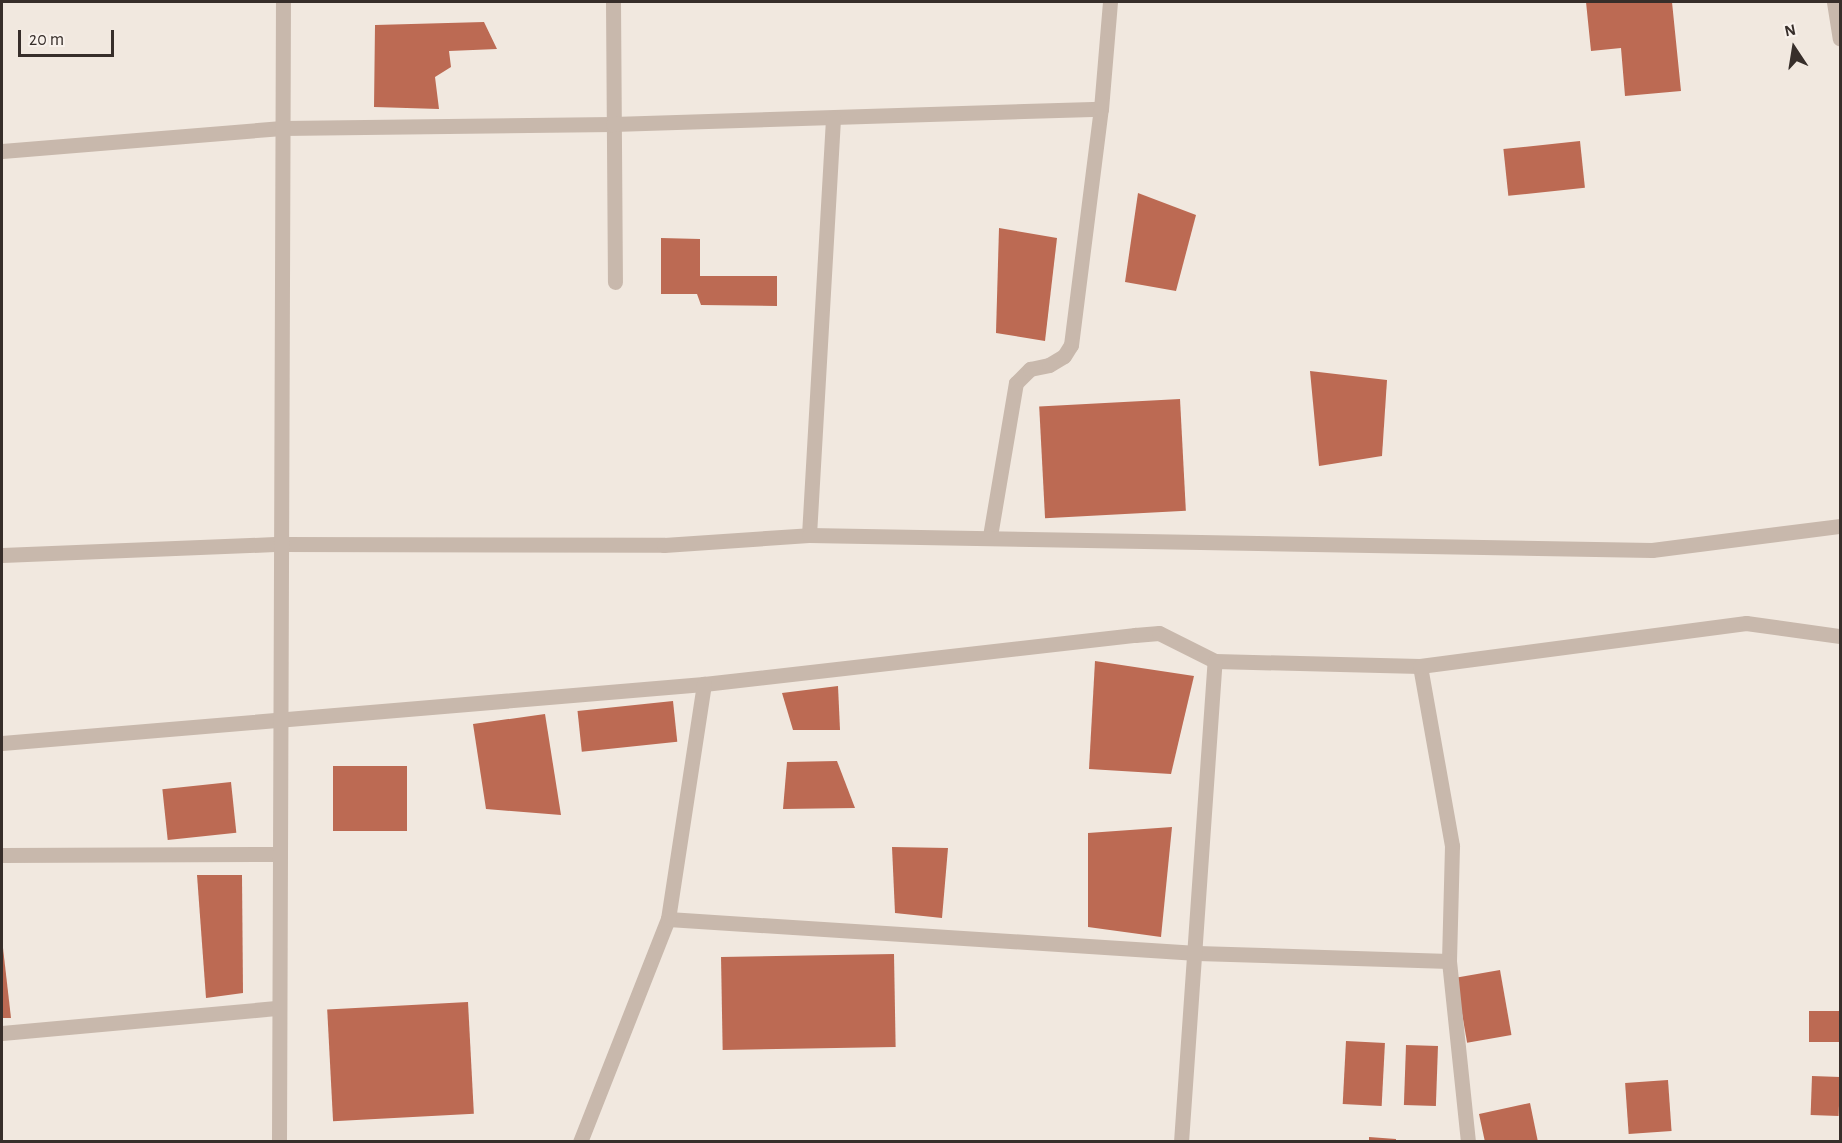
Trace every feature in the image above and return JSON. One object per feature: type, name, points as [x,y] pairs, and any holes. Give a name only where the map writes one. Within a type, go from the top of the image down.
[{"type":"street","points":[[279,1142],[283,2]]},
{"type":"street","points":[[613,2],[615,282]]},
{"type":"street","points":[[990,536],[1016,383],[1030,369],[1049,365],[1064,356],[1071,345],[1101,109],[1110,2]]},
{"type":"street","points":[[1834,2],[1840,39]]},
{"type":"street","points":[[2,151],[282,128],[613,124],[1101,109]]},
{"type":"street","points":[[808,535],[833,118]]},
{"type":"street","points":[[2,555],[280,544],[664,545],[808,535],[990,536],[1652,550],[1840,526]]},
{"type":"street","points":[[2,743],[704,684],[1159,633],[1215,661],[1420,666],[1746,623],[1840,636]]},
{"type":"street","points":[[1181,1142],[1197,952],[1215,661]]},
{"type":"street","points":[[1420,666],[1452,846],[1449,961],[1468,1142]]},
{"type":"street","points":[[580,1142],[668,919],[704,684]]},
{"type":"street","points":[[2,855],[280,854]]},
{"type":"street","points":[[668,919],[1197,952],[1449,961]]},
{"type":"street","points":[[2,1033],[279,1008]]},
{"type":"building","points":[[1586,2],[1672,2],[1681,91],[1625,96],[1621,48],[1591,51]]},
{"type":"building","points":[[484,22],[497,49],[449,51],[451,67],[435,77],[439,109],[374,107],[375,25]]},
{"type":"building","points":[[1580,141],[1585,188],[1508,196],[1503,149]]},
{"type":"building","points":[[1138,193],[1196,215],[1176,291],[1125,282]]},
{"type":"building","points":[[999,228],[1057,238],[1045,341],[996,333]]},
{"type":"building","points":[[661,238],[700,239],[700,276],[777,276],[777,306],[701,305],[697,294],[661,294]]},
{"type":"building","points":[[1310,371],[1387,380],[1382,456],[1319,466]]},
{"type":"building","points":[[1180,399],[1186,511],[1045,518],[1039,406]]},
{"type":"building","points":[[1095,661],[1194,676],[1171,774],[1089,769]]},
{"type":"building","points":[[838,686],[840,730],[793,730],[782,693]]},
{"type":"building","points":[[673,701],[677,742],[582,752],[578,711]]},
{"type":"building","points":[[545,714],[561,815],[486,809],[473,724]]},
{"type":"building","points":[[837,761],[855,808],[783,809],[787,762]]},
{"type":"building","points":[[333,766],[407,766],[407,831],[333,831]]},
{"type":"building","points":[[231,782],[236,833],[168,840],[162,789]]},
{"type":"building","points":[[1172,827],[1161,937],[1088,927],[1088,833]]},
{"type":"building","points":[[892,847],[948,848],[942,918],[895,913]]},
{"type":"building","points":[[197,875],[242,875],[243,993],[206,998]]},
{"type":"building","points":[[3,948],[11,1018],[2,1018]]},
{"type":"building","points":[[894,954],[896,1047],[723,1050],[721,957]]},
{"type":"building","points":[[1500,970],[1511,1035],[1467,1043],[1456,978]]},
{"type":"building","points":[[468,1002],[474,1114],[333,1121],[327,1009]]},
{"type":"building","points":[[1809,1011],[1840,1011],[1840,1042],[1809,1042]]},
{"type":"building","points":[[1346,1041],[1385,1043],[1382,1106],[1343,1104]]},
{"type":"building","points":[[1406,1045],[1438,1046],[1436,1106],[1404,1105]]},
{"type":"building","points":[[1812,1076],[1840,1077],[1839,1116],[1811,1115]]},
{"type":"building","points":[[1668,1080],[1672,1131],[1629,1134],[1625,1083]]},
{"type":"building","points":[[1530,1103],[1538,1142],[1485,1142],[1479,1114]]},
{"type":"building","points":[[1369,1137],[1396,1139],[1396,1142],[1369,1142]]}]
